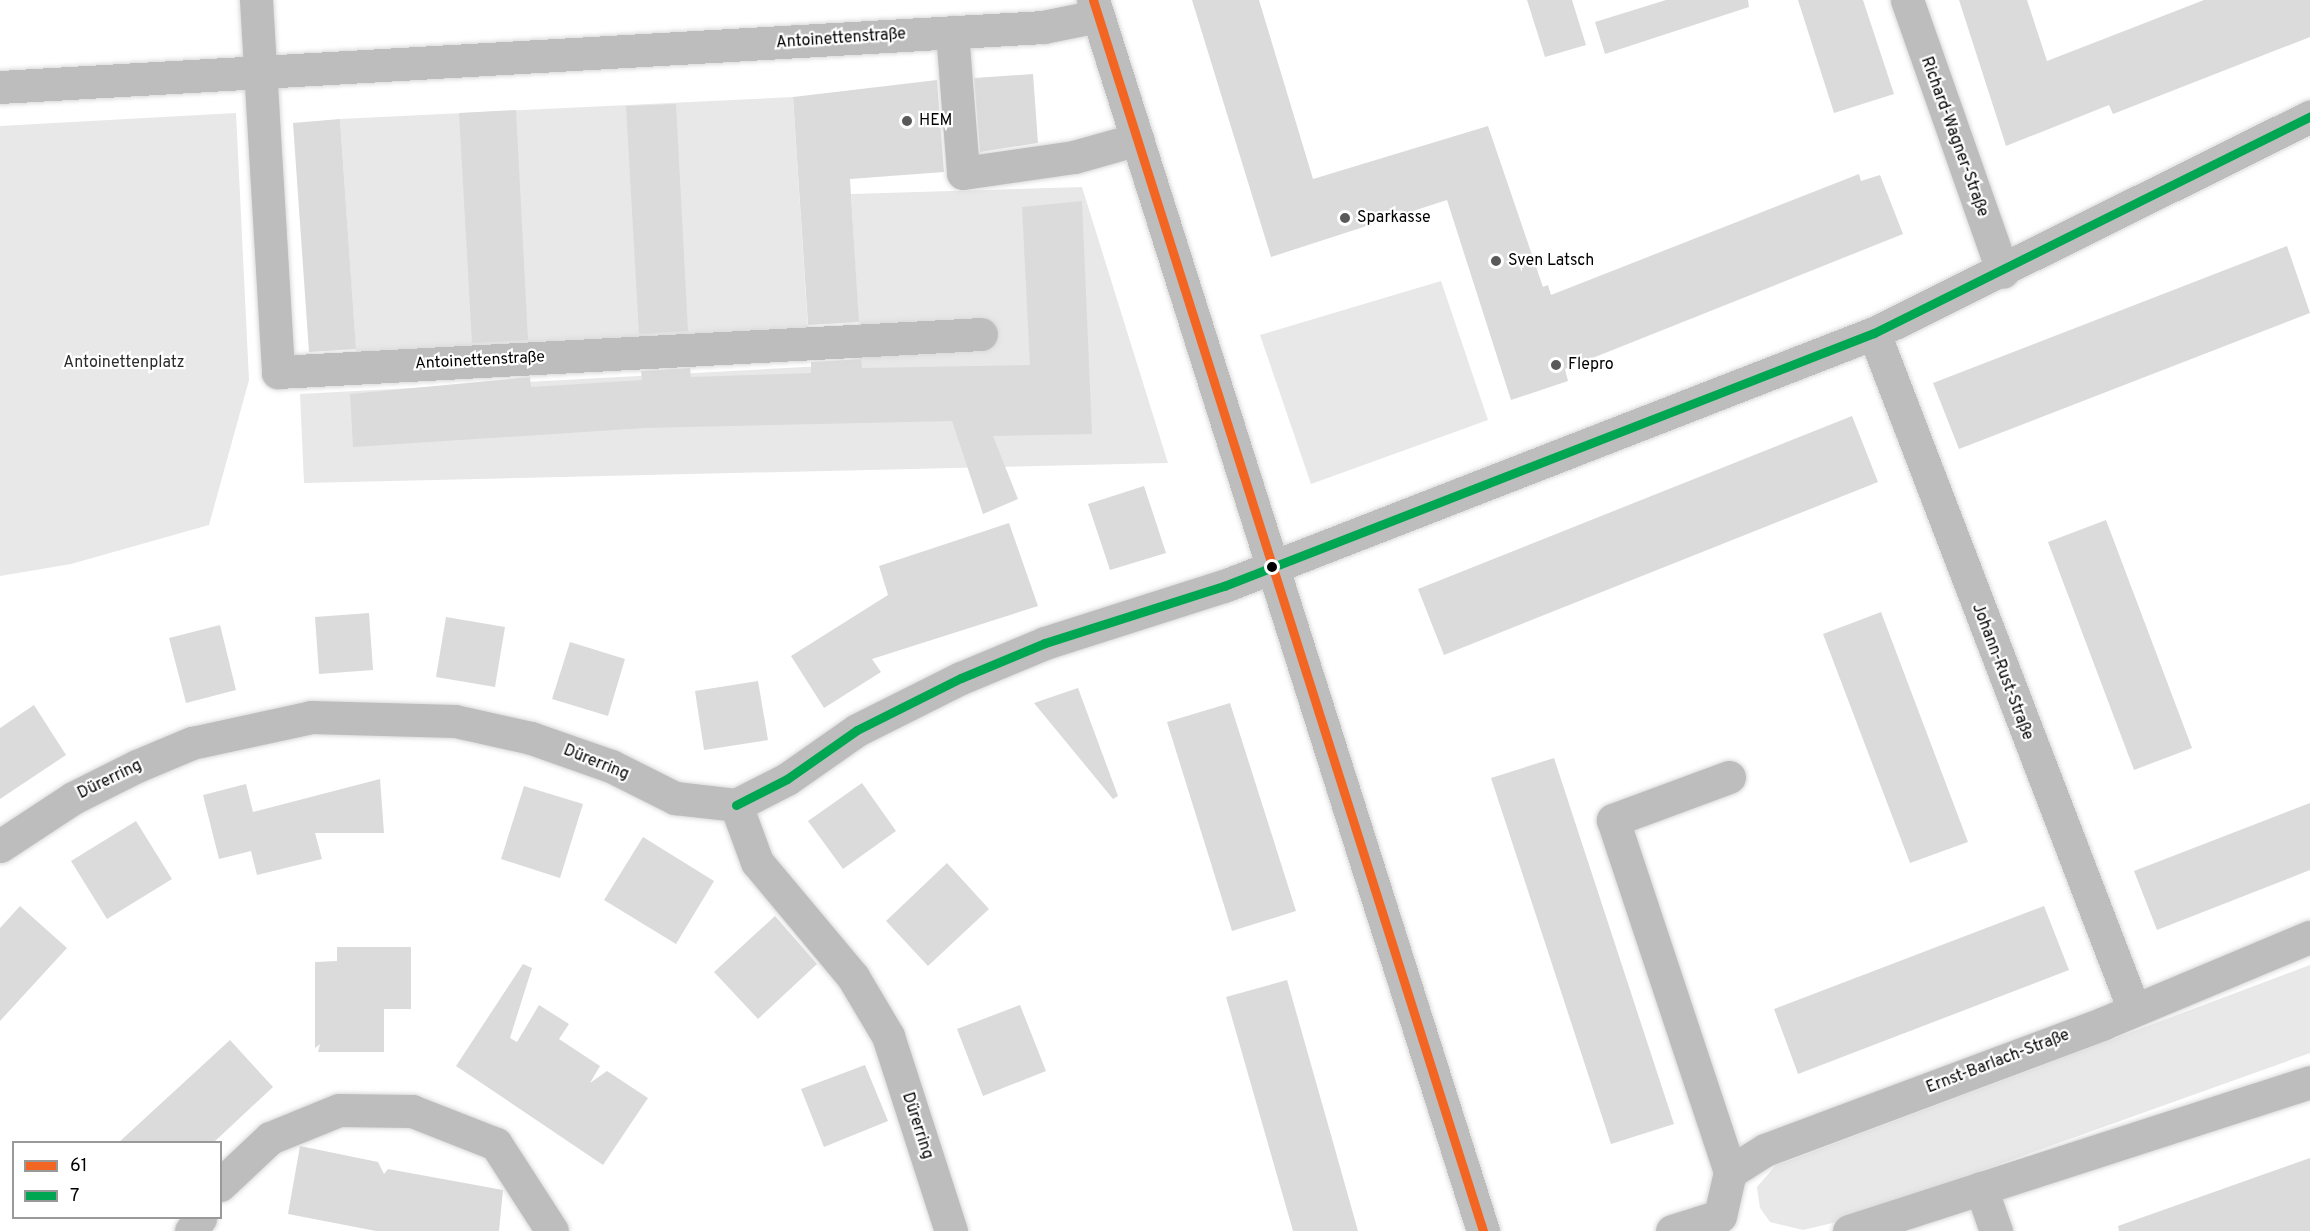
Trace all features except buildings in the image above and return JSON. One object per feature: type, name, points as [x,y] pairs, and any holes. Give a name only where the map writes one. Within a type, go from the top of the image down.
[{"type":"street","points":[[256,0],[260,72]]},
{"type":"street","name":"Richard-Wagner-Straße","points":[[1908,0],[2003,272]]},
{"type":"street","points":[[1096,8],[1483,1231]]},
{"type":"street","name":"Antoinettenstraße","points":[[0,87],[1058,26],[1096,8]]},
{"type":"street","points":[[952,32],[963,173],[1074,156],[1138,139]]},
{"type":"street","name":"Antoinettenstraße","points":[[260,72],[278,372],[981,334]]},
{"type":"street","points":[[736,805],[787,779],[857,730],[952,682],[1046,643],[1273,566],[1874,333],[2308,124]]},
{"type":"street","name":"Johann-Rust-Straße","points":[[1874,333],[2134,1010]]},
{"type":"street","name":"Dürerring","points":[[0,846],[73,798],[137,766],[214,737],[310,717],[455,721],[531,738],[611,766],[675,798],[736,805],[757,862],[853,977],[888,1036],[951,1231]]},
{"type":"street","points":[[1672,1231],[1728,1224],[1730,1172],[1613,820],[1729,777]]},
{"type":"street","name":"Ernst-Barlach-Straße","points":[[1730,1172],[1765,1150],[2134,1010],[2310,937]]},
{"type":"street","points":[[1849,1231],[2310,1082]]},
{"type":"street","points":[[222,1183],[270,1138],[339,1110],[412,1111],[496,1144],[552,1231]]},
{"type":"street","points":[[1981,1188],[1996,1231]]},
{"type":"green space","points":[[793,97],[808,329],[356,352],[340,119]]},
{"type":"green space","name":"Antoinettenplatz","points":[[236,113],[249,380],[209,525],[71,564],[0,576],[0,126]]},
{"type":"green space","points":[[1082,187],[1168,463],[304,483],[300,394],[861,364],[851,194]]},
{"type":"green space","points":[[1441,281],[1488,420],[1311,484],[1260,335]]},
{"type":"green space","points":[[2310,965],[2310,1053],[1841,1221],[1803,1230],[1770,1222],[1760,1208],[1757,1187],[1775,1166]]},
{"type":"transit line","name":"61","points":[[1093,0],[1483,1231]]},
{"type":"transit line","name":"7","points":[[736,805],[787,779],[857,730],[961,678],[1045,643],[1224,586],[1874,333],[2310,117]]},
{"type":"place","name":"HEM","points":[[907,121]]},
{"type":"place","name":"Sparkasse","points":[[1345,218]]},
{"type":"place","name":"Sven Latsch","points":[[1496,261]]},
{"type":"place","name":"Flepro","points":[[1556,365]]}]
